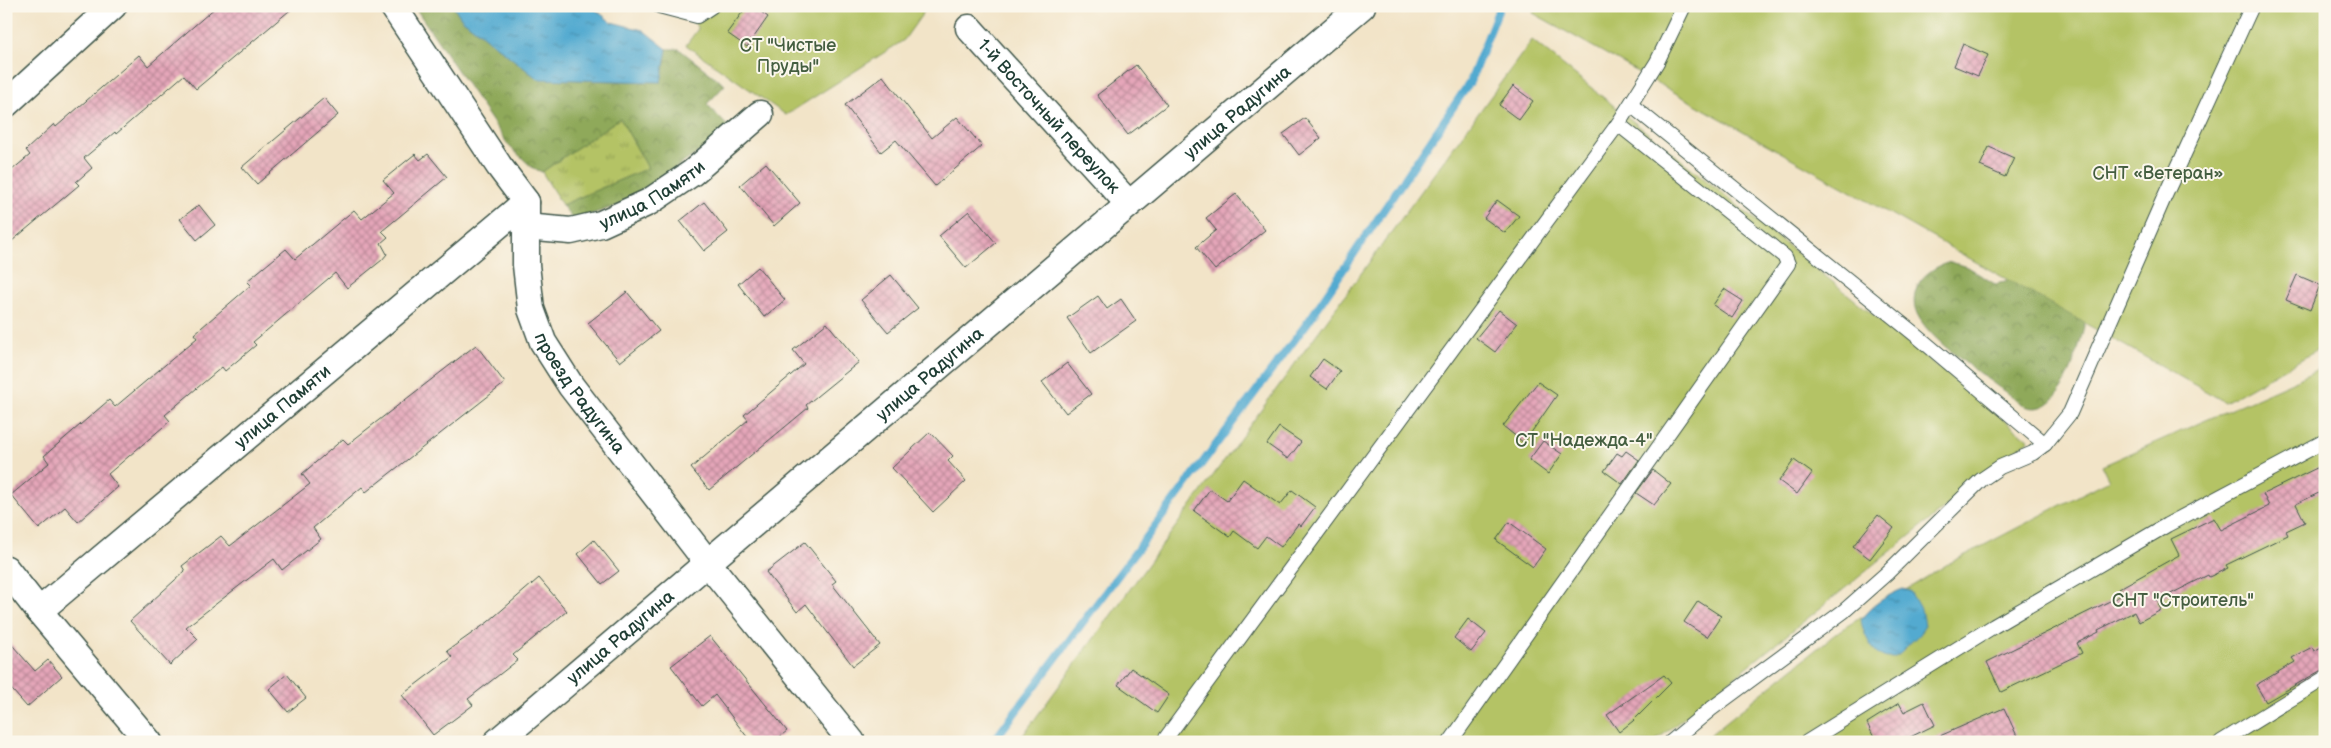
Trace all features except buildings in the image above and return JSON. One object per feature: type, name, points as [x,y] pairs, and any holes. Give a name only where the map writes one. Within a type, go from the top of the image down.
[{"type":"street","points":[[6,104],[113,6]]},
{"type":"street","points":[[393,6],[499,166],[526,215]]},
{"type":"street","name":"улица Радугина","points":[[497,742],[1362,6]]},
{"type":"street","name":"1-й Восточный переулок","points":[[969,28],[1129,204]]},
{"type":"street","name":"улица Памяти","points":[[39,611],[526,215],[571,231],[600,224],[649,202],[692,173],[760,114]]},
{"type":"street","name":"проезд Радугина","points":[[526,215],[526,265],[532,309],[543,342],[571,386],[707,562],[852,742]]},
{"type":"street","points":[[6,569],[149,742]]},
{"type":"lane","points":[[659,6],[697,16],[712,6]]},
{"type":"lane","points":[[1163,742],[1618,124],[1657,62],[1684,6]]},
{"type":"lane","points":[[1671,742],[1711,708],[1844,611],[1887,573],[1981,480],[2000,467],[2033,453],[2045,444],[2070,413],[2163,200],[2252,6]]},
{"type":"lane","points":[[1631,105],[1917,336],[2045,444]]},
{"type":"lane","points":[[1450,742],[1788,264],[1785,257],[1618,124]]},
{"type":"lane","points":[[1807,742],[1994,626],[2166,525],[2325,441]]},
{"type":"lane","points":[[2221,742],[2325,678]]},
{"type":"green space","points":[[414,6],[453,6],[462,19],[538,79],[661,82],[667,49],[679,49],[725,85],[707,104],[731,130],[623,204],[573,220],[562,205],[648,168],[620,118],[542,172],[533,168],[509,146]]},
{"type":"green space","name":"СТ \"Чистые Пруды\"","points":[[684,6],[928,6],[904,40],[786,115],[686,45],[698,29]]},
{"type":"green space","name":"СНТ «Ветеран»","points":[[1536,6],[2325,6],[2325,346],[2225,402],[1533,13]]},
{"type":"green space","name":"СТ \"Надежда-4\"","points":[[1532,40],[2029,440],[1654,742],[1018,742]]},
{"type":"green space","points":[[620,118],[648,168],[562,205],[542,172]]},
{"type":"green space","points":[[1951,262],[1967,267],[1995,284],[2005,282],[2016,274],[2088,309],[2081,340],[2068,377],[2059,393],[2048,404],[2035,408],[2019,403],[1960,359],[1931,333],[1921,320],[1914,302],[1918,285],[1932,270]]},
{"type":"green space","name":"СНТ \"Строитель\"","points":[[2325,365],[2325,742],[1701,742],[1839,631],[1948,564],[2109,480],[2102,466],[2299,379]]},
{"type":"water","points":[[453,6],[591,6],[611,22],[643,30],[667,49],[661,82],[538,79],[462,19]]},
{"type":"water","points":[[1903,589],[1910,591],[1923,614],[1925,625],[1919,635],[1899,654],[1891,658],[1885,657],[1879,655],[1870,645],[1861,620],[1879,602]]},
{"type":"waterway","points":[[993,742],[1308,322],[1470,82],[1500,6]]}]
